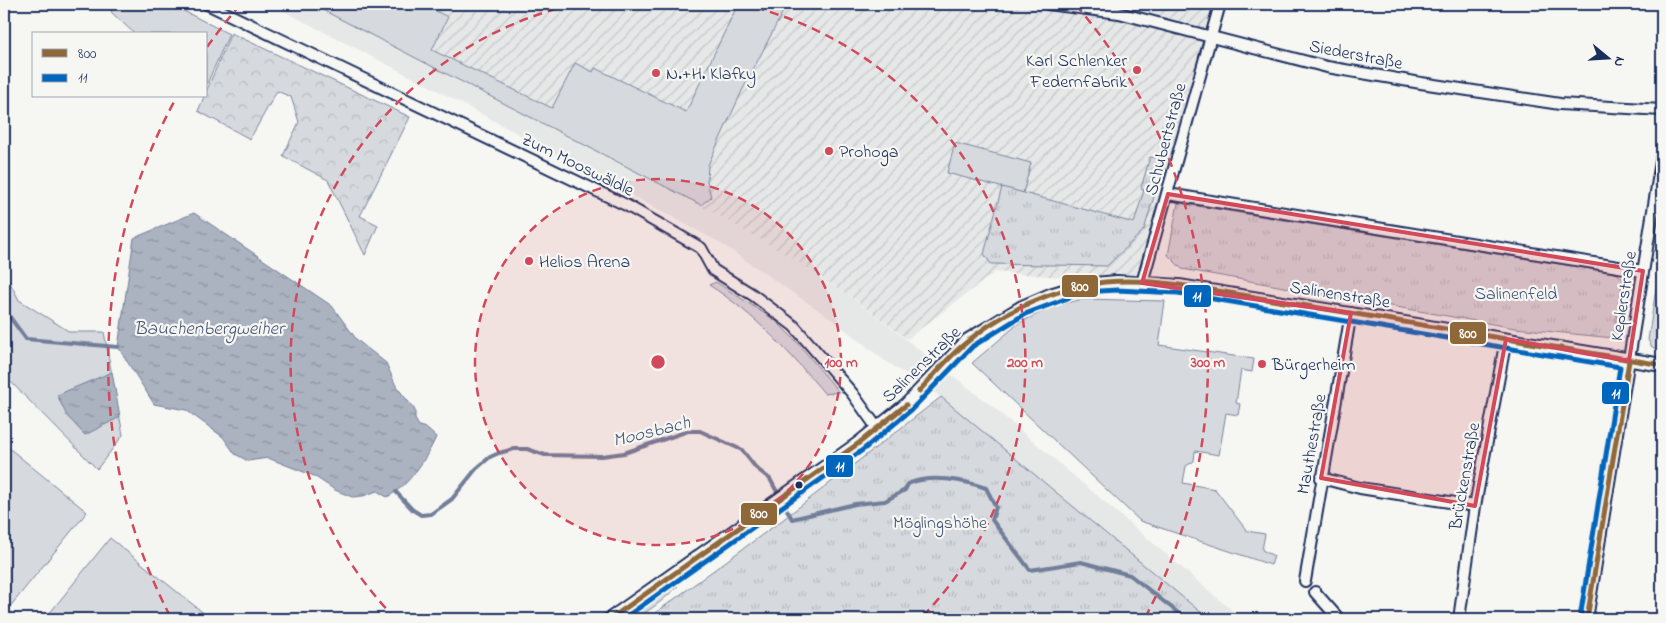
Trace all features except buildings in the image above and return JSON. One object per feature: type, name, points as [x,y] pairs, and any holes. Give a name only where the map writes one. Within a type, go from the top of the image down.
[{"type":"street","name":"Zum Mooswäldle","points":[[207,4],[626,205],[701,248],[713,270],[753,295],[794,326],[852,393],[877,428]]},
{"type":"street","name":"Siederstraße","points":[[1048,4],[1119,13],[1327,67],[1560,104],[1662,110]]},
{"type":"street","name":"Schubertstraße","points":[[1142,283],[1220,4]]},
{"type":"street","name":"Keplerstraße","points":[[1587,619],[1662,155]]},
{"type":"street","points":[[1168,194],[1643,271]]},
{"type":"street","name":"Salinenstraße","points":[[610,619],[877,428],[920,391],[968,340],[1022,307],[1050,295],[1083,285],[1117,282],[1188,288],[1351,313],[1662,366]]},
{"type":"street","name":"Mauthestraße","points":[[1305,581],[1321,478],[1351,313]]},
{"type":"street","name":"Brückenstraße","points":[[1459,619],[1474,506],[1506,339]]},
{"type":"street","points":[[1321,478],[1360,488],[1474,506]]},
{"type":"street","points":[[1315,592],[1339,619]]},
{"type":"highlighted area","points":[[1168,194],[1643,271],[1629,361],[1506,339],[1475,506],[1321,478],[1351,313],[1142,283]]},
{"type":"shaded area","points":[[270,4],[311,4],[721,217],[794,259],[854,299],[993,407],[1242,619],[1209,619],[941,397],[884,360],[833,320],[719,242],[431,87]]},
{"type":"shaded area","points":[[311,4],[1220,4],[1142,283],[995,272],[907,339],[854,299],[794,259],[721,217]]},
{"type":"green space","points":[[109,4],[170,4],[229,34],[208,81],[208,32],[133,32],[112,13]]},
{"type":"green space","points":[[311,4],[421,4],[448,17],[432,50],[552,108],[575,63],[593,72],[595,68],[686,112],[738,4],[787,4],[742,91],[708,165],[707,181],[711,197],[701,205]]},
{"type":"green space","points":[[231,33],[410,117],[360,216],[378,225],[365,255],[328,180],[283,156],[299,122],[291,97],[277,91],[250,139],[198,111],[204,98],[208,98],[208,87]]},
{"type":"green space","points":[[955,143],[1031,163],[1023,193],[947,173]]},
{"type":"green space","points":[[1150,157],[1165,160],[1144,230],[1107,266],[991,264],[984,254],[1002,187],[1134,223],[1144,190],[1141,188]]},
{"type":"green space","name":"Salinenfeld","points":[[1178,203],[1616,273],[1623,279],[1613,338],[1515,328],[1182,269],[1168,255]]},
{"type":"green space","points":[[4,271],[19,300],[70,332],[104,332],[123,435],[97,469],[4,375]]},
{"type":"green space","points":[[1662,279],[1662,351],[1652,347],[1648,340],[1657,282]]},
{"type":"green space","points":[[716,282],[776,321],[796,341],[839,392],[825,394],[771,335],[742,309],[709,285]]},
{"type":"green space","points":[[1083,299],[1165,301],[1159,345],[1254,359],[1252,372],[1241,370],[1236,403],[1240,404],[1238,415],[1226,413],[1219,455],[1195,451],[1194,461],[1186,466],[1183,483],[1215,489],[1247,531],[1265,534],[1262,550],[1274,556],[1271,565],[1140,521],[972,363],[1019,323],[1055,306]]},
{"type":"green space","name":"Möglingshöhe","points":[[941,397],[1209,619],[647,619],[781,521]]},
{"type":"green space","points":[[4,444],[87,512],[4,614]]},
{"type":"green space","points":[[110,538],[211,619],[45,619]]},
{"type":"green space","points":[[676,584],[678,586],[646,612],[624,619]]},
{"type":"water","name":"Bauchenbergweiher","points":[[194,213],[332,306],[357,340],[386,363],[396,386],[415,410],[415,419],[419,426],[426,428],[436,437],[428,454],[416,471],[395,492],[387,497],[377,491],[363,496],[352,497],[335,490],[314,476],[268,458],[248,461],[235,454],[223,437],[186,410],[154,404],[118,347],[134,238]]},
{"type":"water","points":[[112,372],[120,417],[85,435],[67,416],[57,395]]},
{"type":"waterway","name":"Moosbach","points":[[4,309],[26,339],[118,347]]},
{"type":"waterway","name":"Moosbach","points":[[396,492],[413,510],[421,515],[431,514],[452,499],[476,469],[490,457],[499,453],[514,449],[527,449],[545,455],[602,456],[624,453],[688,431],[700,431],[742,450],[756,468],[770,479],[792,519],[855,504],[885,501],[905,490],[908,484],[926,479],[947,479],[986,488],[996,507],[992,520],[1030,570],[1081,562],[1130,575],[1186,619]]},
{"type":"transit line","name":"800","points":[[919,391],[961,347],[992,323],[1028,304],[1066,289],[1117,281],[1152,282],[1200,288],[1662,365]]},
{"type":"transit line","name":"11","points":[[623,619],[864,449],[911,410],[973,346],[1025,314],[1084,292],[1117,290],[1178,293],[1620,367],[1580,618]]},
{"type":"transit line","name":"800","points":[[1587,619],[1629,361]]},
{"type":"transit line","name":"800","points":[[610,619],[859,443],[906,405]]},
{"type":"place","name":"Karl Schlenker Federnfabrik","points":[[1137,70]]},
{"type":"place","name":"N.+H. Klafky","points":[[656,73]]},
{"type":"place","name":"Prohoga","points":[[829,151]]},
{"type":"place","name":"Helios Arena","points":[[529,261]]},
{"type":"place","name":"Bürgerheim","points":[[1262,364]]}]
